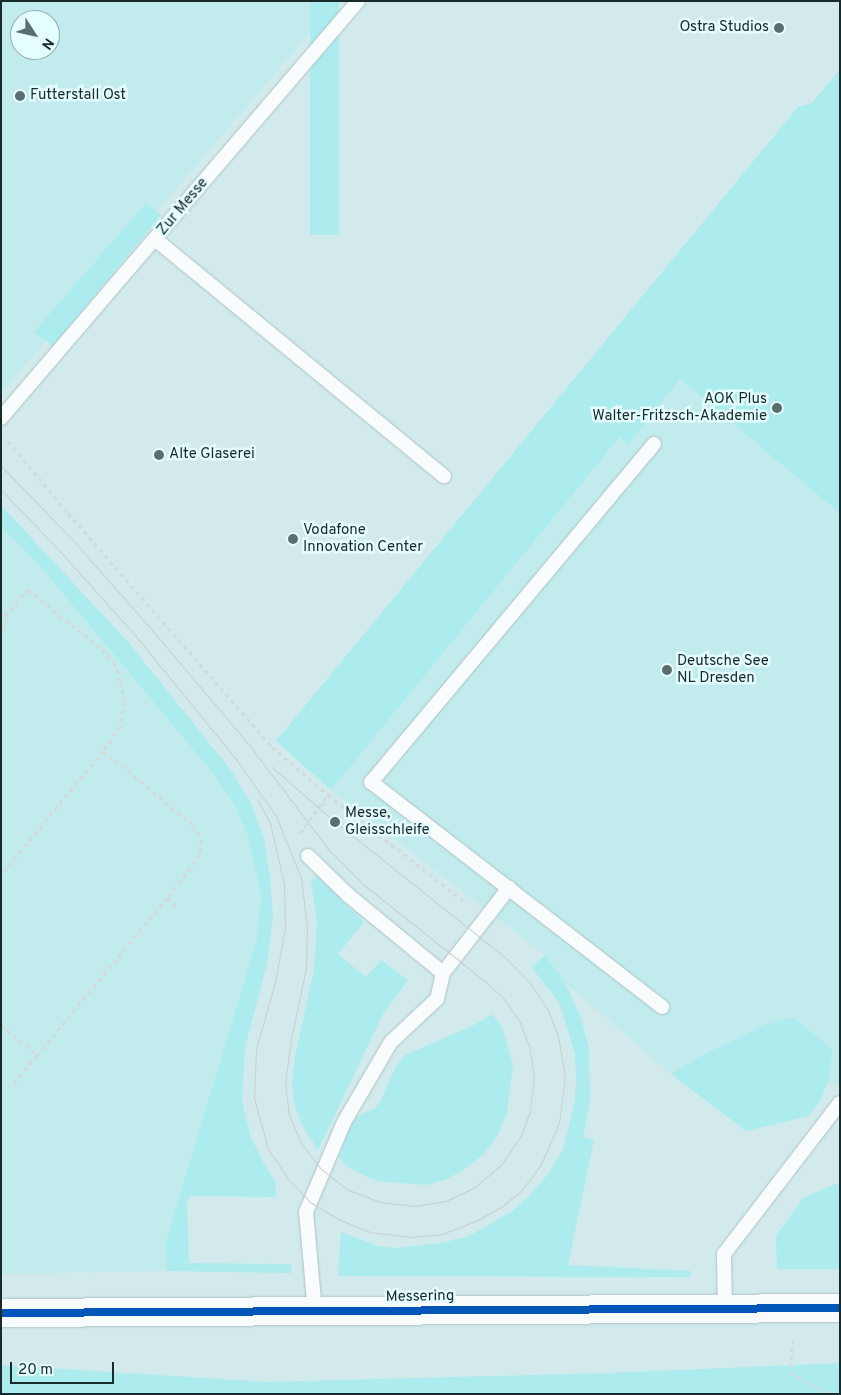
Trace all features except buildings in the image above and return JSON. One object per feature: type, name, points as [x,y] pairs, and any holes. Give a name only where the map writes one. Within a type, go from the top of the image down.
[{"type":"street","name":"Messering","points":[[1,1313],[840,1308]]},
{"type":"lane","name":"Zur Messe","points":[[4,415],[358,1]]},
{"type":"lane","points":[[155,239],[444,476]]},
{"type":"lane","points":[[654,444],[371,782],[662,1007]]},
{"type":"lane","points":[[308,856],[348,895],[443,973]]},
{"type":"lane","points":[[315,1312],[306,1212],[349,1114],[391,1042],[437,1000],[443,973],[509,888]]},
{"type":"lane","points":[[725,1308],[724,1254],[840,1104]]},
{"type":"path","points":[[7,440],[68,513],[272,747],[328,795],[486,919]]},
{"type":"path","points":[[1,630],[5,626],[5,616],[28,590],[102,649],[114,662],[121,682],[124,702],[120,726],[102,751],[1,875]]},
{"type":"path","points":[[12,1086],[200,856],[201,840],[193,825],[102,751]]},
{"type":"path","points":[[308,856],[298,836],[328,795]]},
{"type":"path","points":[[322,802],[328,807]]},
{"type":"path","points":[[167,898],[180,908]]},
{"type":"path","points":[[1,1025],[37,1055]]},
{"type":"path","points":[[795,1308],[790,1372],[830,1394]]},
{"type":"shaded area","points":[[1,1],[337,1],[1,393]]},
{"type":"shaded area","points":[[310,1],[339,1],[339,235],[310,235]]},
{"type":"shaded area","name":"AOK Plus Walter-Fritzsch-Akademie","points":[[840,69],[840,513],[680,379],[629,444],[620,437],[331,790],[276,741],[798,107],[812,103]]},
{"type":"shaded area","points":[[146,203],[161,215],[53,346],[34,332]]},
{"type":"shaded area","name":"Deutsche See NL Dresden","points":[[681,379],[840,513],[840,1088],[829,1080],[832,1050],[765,1025],[701,1056],[671,1074],[565,982],[545,955],[331,790],[621,437],[629,443]]},
{"type":"shaded area","points":[[1,505],[129,643],[230,769],[251,803],[264,839],[270,877],[273,916],[267,964],[245,1047],[242,1102],[251,1137],[264,1164],[275,1181],[276,1197],[191,1196],[187,1201],[189,1263],[291,1264],[292,1273],[167,1271],[165,1244],[257,939],[261,895],[248,837],[235,806],[212,772],[46,573],[1,527]]},
{"type":"shaded area","points":[[1,527],[46,573],[212,772],[235,806],[248,837],[261,895],[257,939],[165,1244],[167,1271],[1,1274]]},
{"type":"shaded area","points":[[317,876],[364,922],[338,954],[366,977],[381,960],[408,980],[383,1014],[318,1150],[302,1125],[294,1103],[292,1082],[295,1057],[314,969],[317,922],[311,881]]},
{"type":"shaded area","points":[[545,955],[565,982],[581,1018],[589,1049],[590,1102],[583,1137],[594,1140],[568,1265],[691,1271],[691,1277],[338,1276],[341,1232],[378,1246],[395,1248],[442,1243],[469,1236],[511,1212],[529,1196],[548,1174],[563,1150],[575,1100],[576,1078],[575,1054],[559,1002],[531,967]]},
{"type":"shaded area","points":[[492,1014],[502,1026],[513,1065],[507,1113],[498,1135],[484,1154],[465,1169],[447,1179],[426,1185],[371,1179],[346,1166],[339,1156],[353,1121],[361,1114],[374,1109],[380,1102],[397,1064],[405,1055],[474,1025]]},
{"type":"shaded area","points":[[794,1017],[832,1050],[829,1080],[820,1101],[809,1116],[746,1131],[671,1074],[701,1056],[765,1025]]},
{"type":"shaded area","points":[[840,1182],[840,1269],[777,1269],[776,1236],[803,1198]]},
{"type":"shaded area","points":[[840,1363],[840,1394],[1,1394],[1,1365],[266,1382],[609,1373]]},
{"type":"tram line","points":[[1,466],[72,539],[152,630],[250,746],[329,850],[364,885],[486,982],[504,999],[520,1023],[529,1045],[534,1077],[530,1111],[521,1136],[501,1165],[475,1187],[446,1201],[416,1206],[380,1202],[348,1190],[322,1170],[301,1143],[289,1115],[285,1084],[291,1039],[306,968],[307,928],[301,878],[276,816],[236,759],[135,635],[57,548],[1,490]]},
{"type":"tram line","points":[[258,801],[270,823],[284,884],[285,928],[275,982],[256,1049],[254,1098],[268,1149],[289,1180],[310,1202],[338,1219],[370,1232],[410,1237],[442,1234],[474,1222],[501,1207],[521,1191],[541,1164],[559,1123],[565,1077],[558,1036],[549,1012],[531,984],[506,958],[335,822],[272,767]]},
{"type":"cycle path","points":[[1,1313],[840,1308]]},
{"type":"place","name":"Ostra Studios","points":[[779,28]]},
{"type":"place","name":"Futterstall Ost","points":[[20,96]]},
{"type":"place","name":"AOK Plus Walter-Fritzsch-Akademie","points":[[777,408]]},
{"type":"place","name":"Alte Glaserei","points":[[159,455]]},
{"type":"place","name":"Vodafone Innovation Center","points":[[293,539]]},
{"type":"place","name":"Deutsche See NL Dresden","points":[[667,670]]},
{"type":"place","name":"Messe, Gleisschleife","points":[[335,822]]}]
